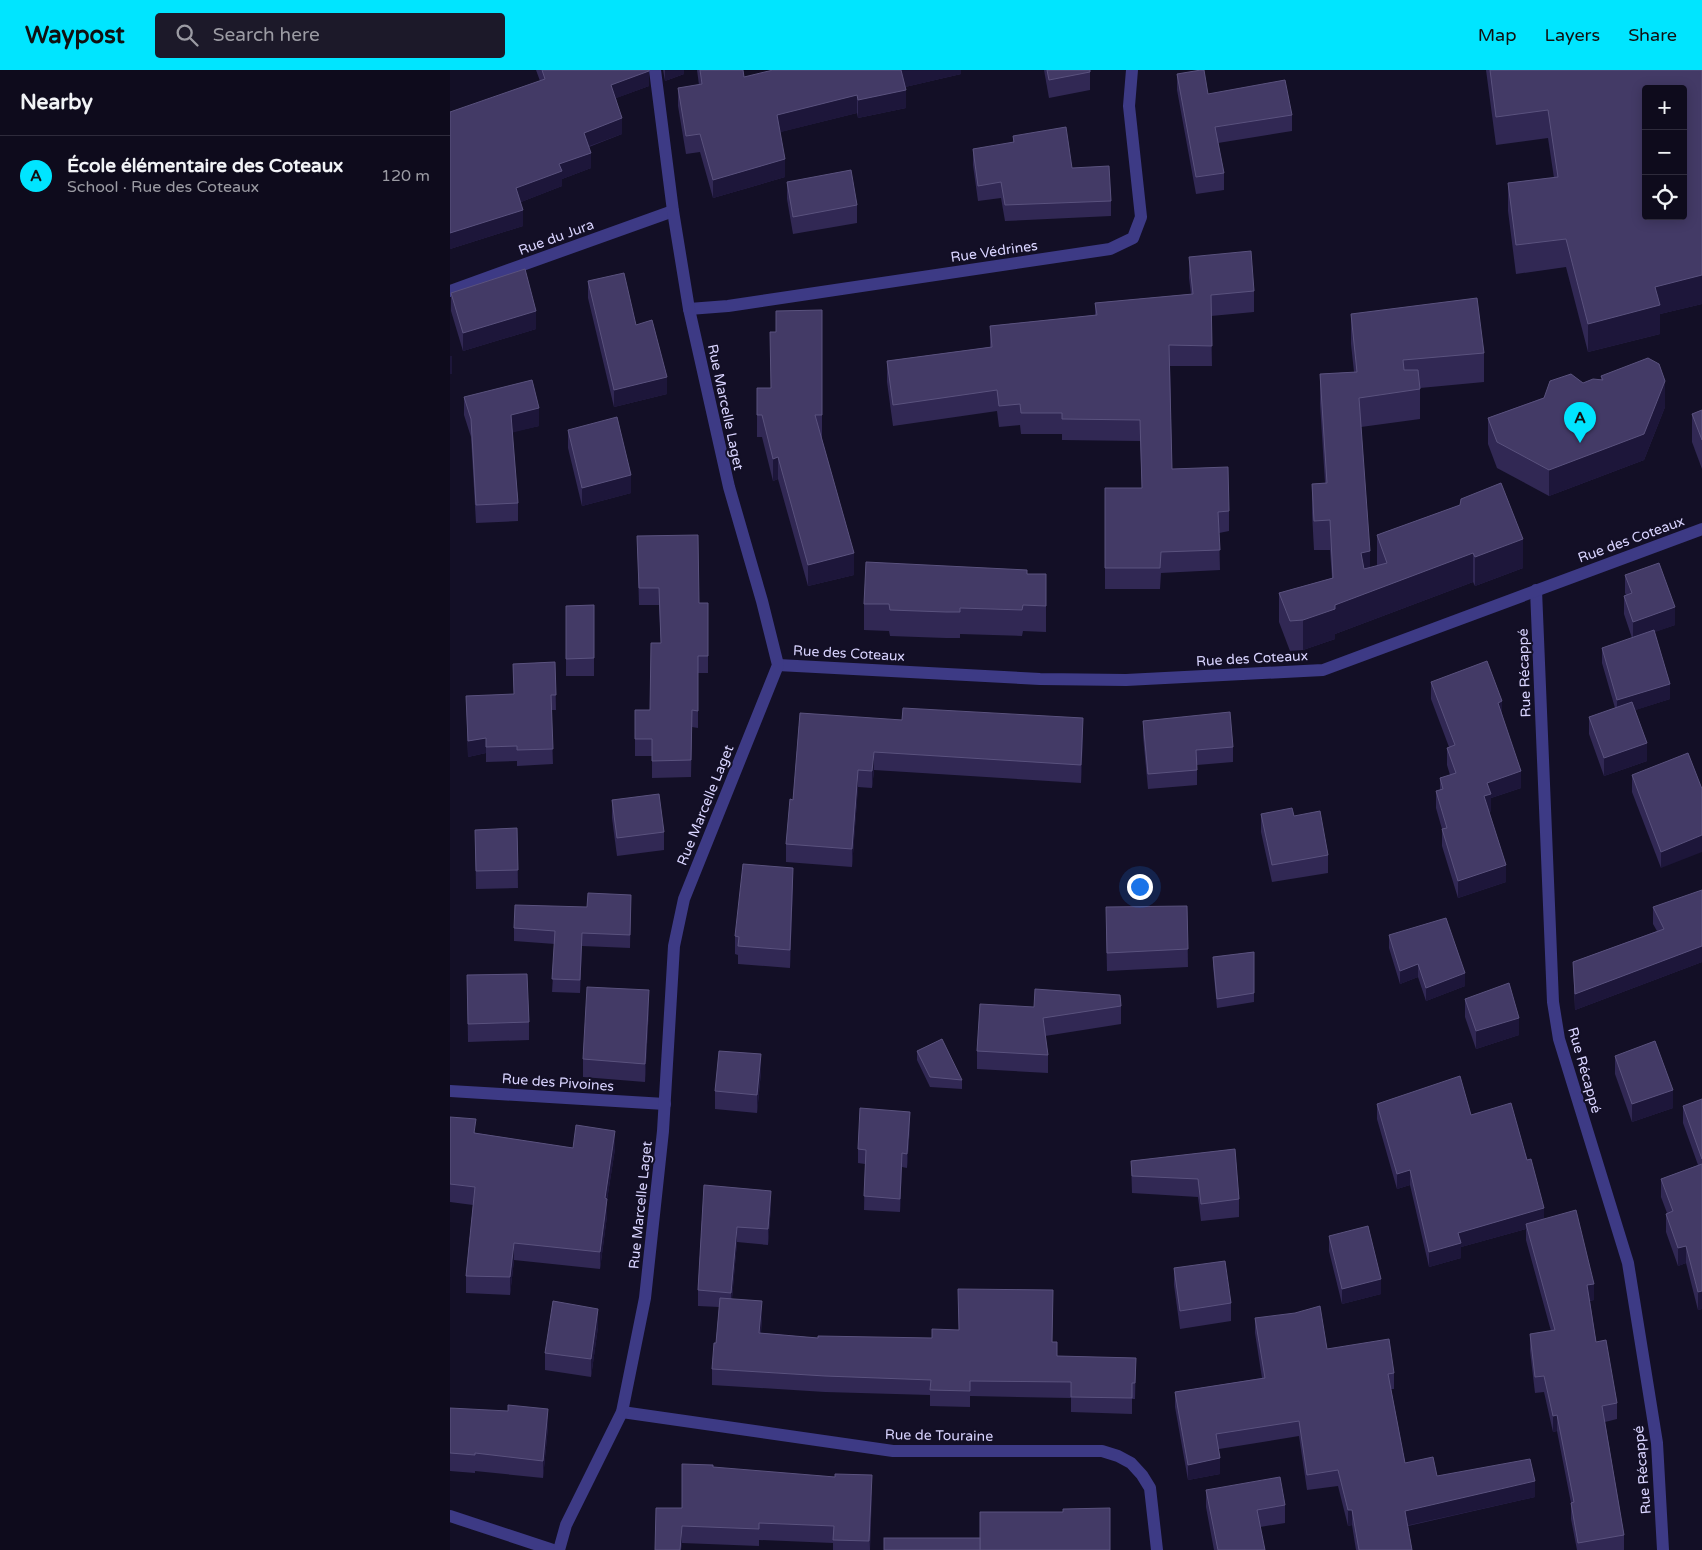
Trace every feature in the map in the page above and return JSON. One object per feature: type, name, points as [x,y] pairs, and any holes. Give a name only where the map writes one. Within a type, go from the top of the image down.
[{"type":"street","name":"Rue Marcelle Laget","points":[[559,1550],[566,1525],[622,1412],[645,1298],[665,1104],[674,946],[684,899],[778,665],[762,601],[728,486],[689,309],[673,211],[655,70]]},
{"type":"street","name":"Rue Védrines","points":[[689,309],[728,306],[1110,249],[1133,238],[1141,217],[1130,106],[1132,70]]},
{"type":"street","name":"Rue du Jura","points":[[450,291],[673,211]]},
{"type":"street","name":"Rue des Coteaux","points":[[778,665],[1040,679],[1126,680],[1323,670],[1702,529]]},
{"type":"street","name":"Rue Récappé","points":[[1536,590],[1553,1002],[1559,1039],[1628,1262],[1657,1443],[1663,1550]]},
{"type":"street","name":"Rue des Pivoines","points":[[450,1090],[665,1104]]},
{"type":"street","name":"Rue de Touraine","points":[[622,1412],[893,1451],[1102,1451],[1118,1456],[1130,1464],[1142,1475],[1150,1488],[1157,1550]]},
{"type":"street","points":[[450,1516],[553,1550]]},
{"type":"building","points":[[542,70],[649,71],[611,85],[622,118],[584,133],[591,153],[559,164],[562,171],[516,188],[523,210],[450,233],[450,112],[545,79]]},
{"type":"building","points":[[700,70],[743,70],[744,77],[773,70],[901,70],[906,90],[858,100],[857,95],[777,115],[785,159],[713,180],[700,134],[686,136],[678,88],[702,84]]},
{"type":"building","points":[[1047,70],[1090,70],[1090,72],[1049,80]]},
{"type":"building","points":[[1204,70],[1208,94],[1285,80],[1292,115],[1215,127],[1224,173],[1196,177],[1177,74]]},
{"type":"building","points":[[1490,70],[1702,70],[1702,275],[1655,287],[1660,305],[1588,324],[1566,239],[1516,245],[1508,183],[1558,177],[1548,110],[1496,117]]},
{"type":"building","points":[[1066,127],[1072,168],[1109,166],[1111,201],[1005,205],[1001,182],[978,186],[973,149],[1014,142],[1013,136]]},
{"type":"building","points":[[851,170],[857,205],[793,217],[787,182]]},
{"type":"building","points":[[1251,251],[1254,291],[1211,295],[1212,346],[1169,345],[1172,469],[1228,467],[1229,511],[1218,512],[1220,550],[1161,552],[1160,568],[1105,568],[1105,488],[1142,488],[1140,420],[1062,419],[1062,413],[1021,413],[1020,404],[999,406],[997,390],[893,405],[887,361],[992,347],[990,326],[1097,315],[1095,303],[1193,294],[1189,257]]},
{"type":"building","points":[[525,269],[536,311],[463,333],[451,293]]},
{"type":"building","points":[[624,273],[636,325],[652,320],[667,377],[614,390],[588,281]]},
{"type":"building","points":[[1477,298],[1484,353],[1403,360],[1404,370],[1418,370],[1420,389],[1359,398],[1370,551],[1361,553],[1364,569],[1387,563],[1377,535],[1460,505],[1461,499],[1501,483],[1523,539],[1475,557],[1473,553],[1335,605],[1335,609],[1303,620],[1290,621],[1279,593],[1333,578],[1330,520],[1314,521],[1312,484],[1327,483],[1320,374],[1357,372],[1351,314]]},
{"type":"building","points":[[822,310],[822,415],[815,415],[854,553],[808,565],[778,457],[773,459],[762,415],[757,415],[757,388],[771,388],[770,332],[776,332],[776,311]]},
{"type":"building","points":[[1648,358],[1659,364],[1665,381],[1644,434],[1549,470],[1497,442],[1488,418],[1544,398],[1550,381],[1571,374],[1583,383],[1593,379],[1603,380],[1601,376]]},
{"type":"building","points":[[532,380],[539,408],[511,415],[518,503],[476,505],[471,419],[464,397]]},
{"type":"building","points":[[1702,410],[1702,440],[1692,414]]},
{"type":"building","points":[[617,417],[631,475],[582,488],[568,430]]},
{"type":"building","points":[[698,535],[699,603],[708,603],[708,656],[698,656],[698,711],[692,710],[691,760],[652,761],[652,739],[635,739],[635,710],[650,710],[651,643],[661,643],[659,588],[639,588],[637,536]]},
{"type":"building","points":[[866,562],[1027,570],[1027,574],[1046,574],[1046,606],[1023,605],[1022,610],[960,608],[960,612],[946,612],[890,610],[889,604],[864,604]]},
{"type":"building","points":[[1659,563],[1675,607],[1633,622],[1624,596],[1632,593],[1625,575]]},
{"type":"building","points":[[594,605],[594,658],[566,659],[566,606]]},
{"type":"building","points":[[1654,630],[1670,684],[1617,700],[1602,648]]},
{"type":"building","points":[[1487,661],[1502,701],[1498,703],[1521,771],[1487,783],[1491,794],[1484,796],[1506,865],[1458,881],[1442,829],[1447,828],[1436,791],[1443,789],[1440,778],[1456,773],[1447,748],[1455,745],[1431,682]]},
{"type":"building","points":[[555,662],[556,695],[551,695],[553,749],[517,750],[517,746],[486,747],[486,738],[468,741],[466,696],[514,694],[513,664]]},
{"type":"building","points":[[1632,702],[1647,743],[1604,758],[1589,717]]},
{"type":"building","points":[[903,708],[1083,718],[1081,765],[874,752],[872,771],[858,770],[852,849],[786,844],[790,799],[793,800],[800,713],[902,720]]},
{"type":"building","points":[[1230,712],[1233,747],[1196,750],[1197,770],[1148,774],[1143,721]]},
{"type":"building","points":[[1688,753],[1702,789],[1702,835],[1661,852],[1632,775]]},
{"type":"building","points":[[659,794],[664,832],[617,838],[612,800]]},
{"type":"building","points":[[1292,808],[1294,816],[1320,811],[1328,855],[1272,865],[1261,814]]},
{"type":"building","points":[[517,828],[518,870],[476,871],[475,830]]},
{"type":"building","points":[[743,864],[793,868],[790,950],[738,946],[739,937],[735,936]]},
{"type":"building","points":[[1702,890],[1702,946],[1575,994],[1573,962],[1664,929],[1653,907]]},
{"type":"building","points":[[588,893],[631,895],[630,935],[582,933],[580,980],[552,979],[555,931],[514,928],[515,905],[587,907]]},
{"type":"building","points":[[1187,906],[1188,949],[1107,953],[1106,907]]},
{"type":"building","points":[[1446,918],[1465,973],[1426,988],[1418,964],[1400,971],[1389,935]]},
{"type":"building","points":[[1254,952],[1254,993],[1217,999],[1213,957]]},
{"type":"building","points":[[527,974],[529,1022],[468,1024],[467,975]]},
{"type":"building","points":[[1509,983],[1519,1018],[1476,1031],[1465,999]]},
{"type":"building","points":[[587,987],[649,990],[645,1064],[583,1059]]},
{"type":"building","points":[[1035,989],[1120,995],[1121,1006],[1043,1018],[1048,1055],[977,1051],[980,1004],[1034,1007]]},
{"type":"building","points":[[942,1039],[962,1080],[930,1077],[917,1051]]},
{"type":"building","points":[[1655,1041],[1673,1090],[1632,1104],[1615,1056]]},
{"type":"building","points":[[719,1051],[761,1054],[757,1095],[715,1091]]},
{"type":"building","points":[[1460,1076],[1471,1115],[1511,1103],[1527,1160],[1531,1159],[1544,1208],[1458,1233],[1461,1243],[1429,1252],[1410,1170],[1397,1174],[1377,1104]]},
{"type":"building","points":[[1702,1099],[1702,1159],[1683,1106]]},
{"type":"building","points":[[860,1108],[910,1112],[907,1154],[902,1153],[900,1199],[864,1196],[866,1150],[858,1149]]},
{"type":"building","points":[[450,1117],[476,1119],[474,1133],[573,1148],[576,1125],[615,1131],[605,1198],[607,1199],[600,1252],[514,1243],[510,1277],[466,1276],[475,1187],[450,1184]]},
{"type":"building","points":[[1235,1149],[1239,1199],[1201,1204],[1198,1179],[1132,1176],[1131,1161]]},
{"type":"building","points":[[1702,1164],[1702,1291],[1698,1292],[1686,1246],[1678,1248],[1666,1214],[1673,1211],[1661,1179]]},
{"type":"building","points":[[704,1185],[771,1191],[768,1229],[737,1227],[731,1293],[698,1290]]},
{"type":"building","points":[[1576,1210],[1594,1284],[1587,1285],[1596,1342],[1606,1340],[1617,1403],[1602,1406],[1624,1535],[1578,1543],[1571,1503],[1574,1502],[1557,1415],[1553,1416],[1544,1376],[1535,1377],[1530,1334],[1555,1330],[1526,1224]]},
{"type":"building","points":[[1368,1226],[1381,1279],[1342,1289],[1329,1236]]},
{"type":"building","points":[[1225,1261],[1231,1303],[1180,1311],[1174,1268]]},
{"type":"building","points":[[958,1289],[1053,1290],[1052,1342],[1057,1342],[1057,1356],[1136,1358],[1132,1398],[1071,1397],[1071,1382],[970,1381],[970,1391],[930,1390],[931,1380],[712,1369],[720,1298],[762,1301],[759,1333],[818,1338],[818,1336],[932,1338],[932,1329],[959,1330]]},
{"type":"building","points":[[553,1301],[598,1309],[591,1359],[545,1353]]},
{"type":"building","points":[[1320,1306],[1327,1349],[1389,1339],[1394,1373],[1388,1374],[1405,1463],[1433,1457],[1437,1476],[1530,1459],[1535,1481],[1405,1511],[1412,1550],[1359,1550],[1352,1510],[1348,1510],[1338,1470],[1307,1475],[1299,1421],[1216,1434],[1220,1458],[1188,1465],[1175,1392],[1265,1378],[1255,1318],[1295,1313]]},
{"type":"building","points":[[508,1405],[548,1409],[543,1461],[475,1453],[475,1455],[450,1453],[450,1408],[508,1411]]},
{"type":"building","points":[[682,1464],[713,1465],[713,1467],[835,1477],[835,1474],[872,1475],[869,1541],[833,1540],[834,1526],[759,1523],[759,1529],[682,1526],[680,1550],[655,1550],[656,1508],[682,1508]]},
{"type":"building","points":[[1280,1477],[1285,1505],[1257,1510],[1265,1550],[1218,1550],[1206,1490]]},
{"type":"building","points":[[1110,1508],[1110,1550],[980,1550],[980,1512],[1063,1512],[1063,1509]]},
{"type":"building","points":[[884,1538],[980,1538],[980,1550],[884,1550]]},
{"type":"place","name":"École élémentaire des Coteaux","points":[[1580,443]]}]
